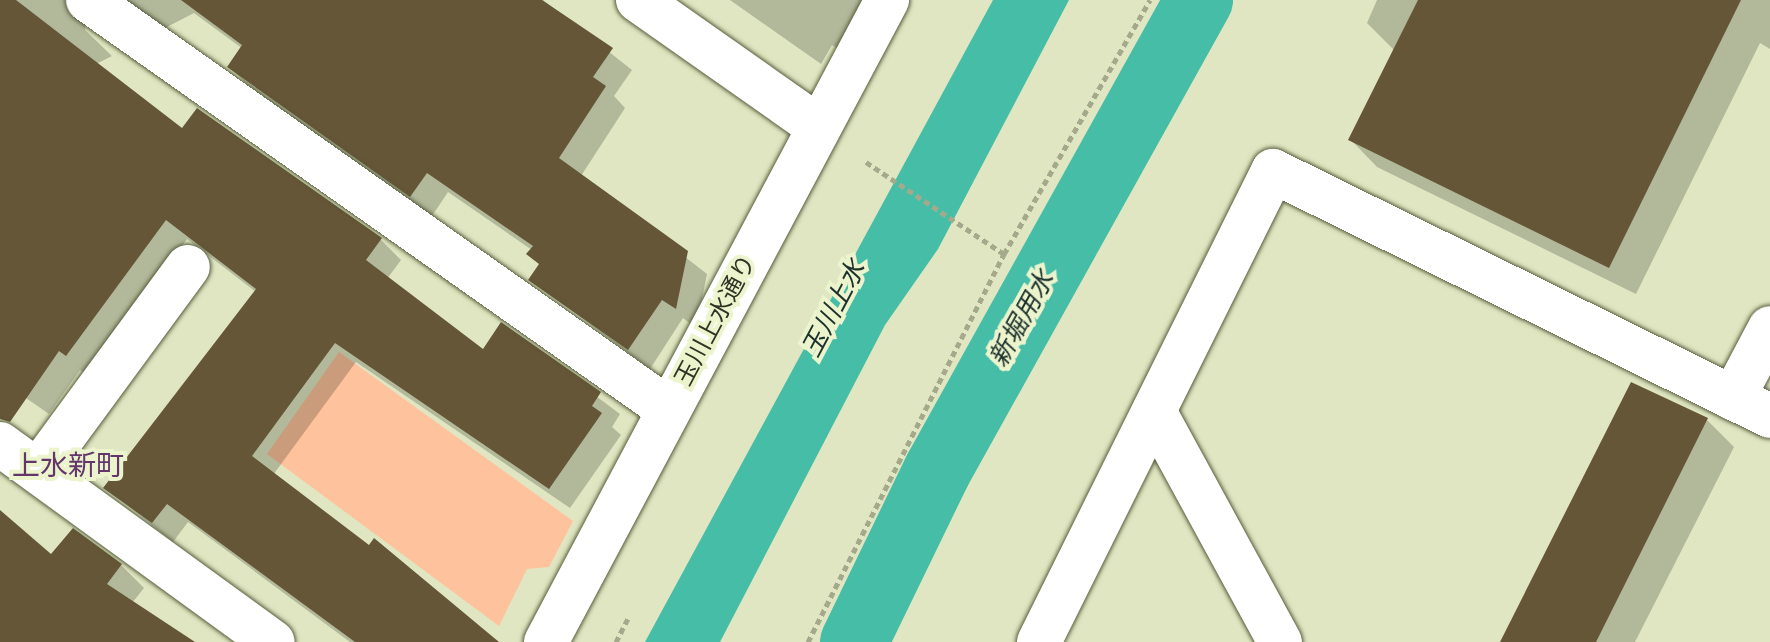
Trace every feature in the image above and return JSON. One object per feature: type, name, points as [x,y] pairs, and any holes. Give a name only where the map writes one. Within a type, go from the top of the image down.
[{"type":"street","points":[[88,0],[668,409]]},
{"type":"street","points":[[638,0],[817,126]]},
{"type":"street","name":"玉川上水通り","points":[[546,642],[817,126],[887,0]]},
{"type":"street","points":[[1039,642],[1273,171],[1752,407],[1770,328]]},
{"type":"street","points":[[38,471],[188,267]]},
{"type":"street","points":[[1154,411],[1280,642]]},
{"type":"street","points":[[0,444],[273,642]]},
{"type":"path","points":[[808,642],[1002,253],[1150,0]]},
{"type":"path","points":[[879,175],[1002,253]]},
{"type":"shaded area","points":[[339,352],[573,521],[549,567],[527,569],[499,626],[267,454]]},
{"type":"water","name":"玉川上水","points":[[993,0],[1069,0],[938,249],[885,325],[720,642],[645,642]]},
{"type":"building","points":[[0,0],[16,0],[182,128],[197,108],[382,238],[366,260],[483,349],[501,322],[601,392],[592,406],[602,413],[549,489],[335,343],[252,456],[369,545],[374,538],[499,642],[355,642],[167,504],[152,523],[103,488],[256,289],[166,220],[66,356],[59,351],[10,422],[0,419]]},
{"type":"building","points":[[181,0],[542,0],[613,48],[593,77],[606,86],[559,158],[688,251],[676,309],[662,300],[628,350],[528,280],[539,264],[526,254],[533,246],[427,173],[410,197],[227,67],[242,45]]},
{"type":"building","points":[[1418,0],[1741,0],[1609,268],[1348,140]]},
{"type":"building","points":[[1631,382],[1708,418],[1596,642],[1500,642]]},
{"type":"building","points":[[0,510],[51,554],[73,528],[122,564],[107,584],[195,642],[0,642]]},
{"type":"waterway","name":"新堀用水","points":[[854,642],[937,471],[1199,0]]},
{"type":"district","name":"上水新町","points":[[68,465]]}]
